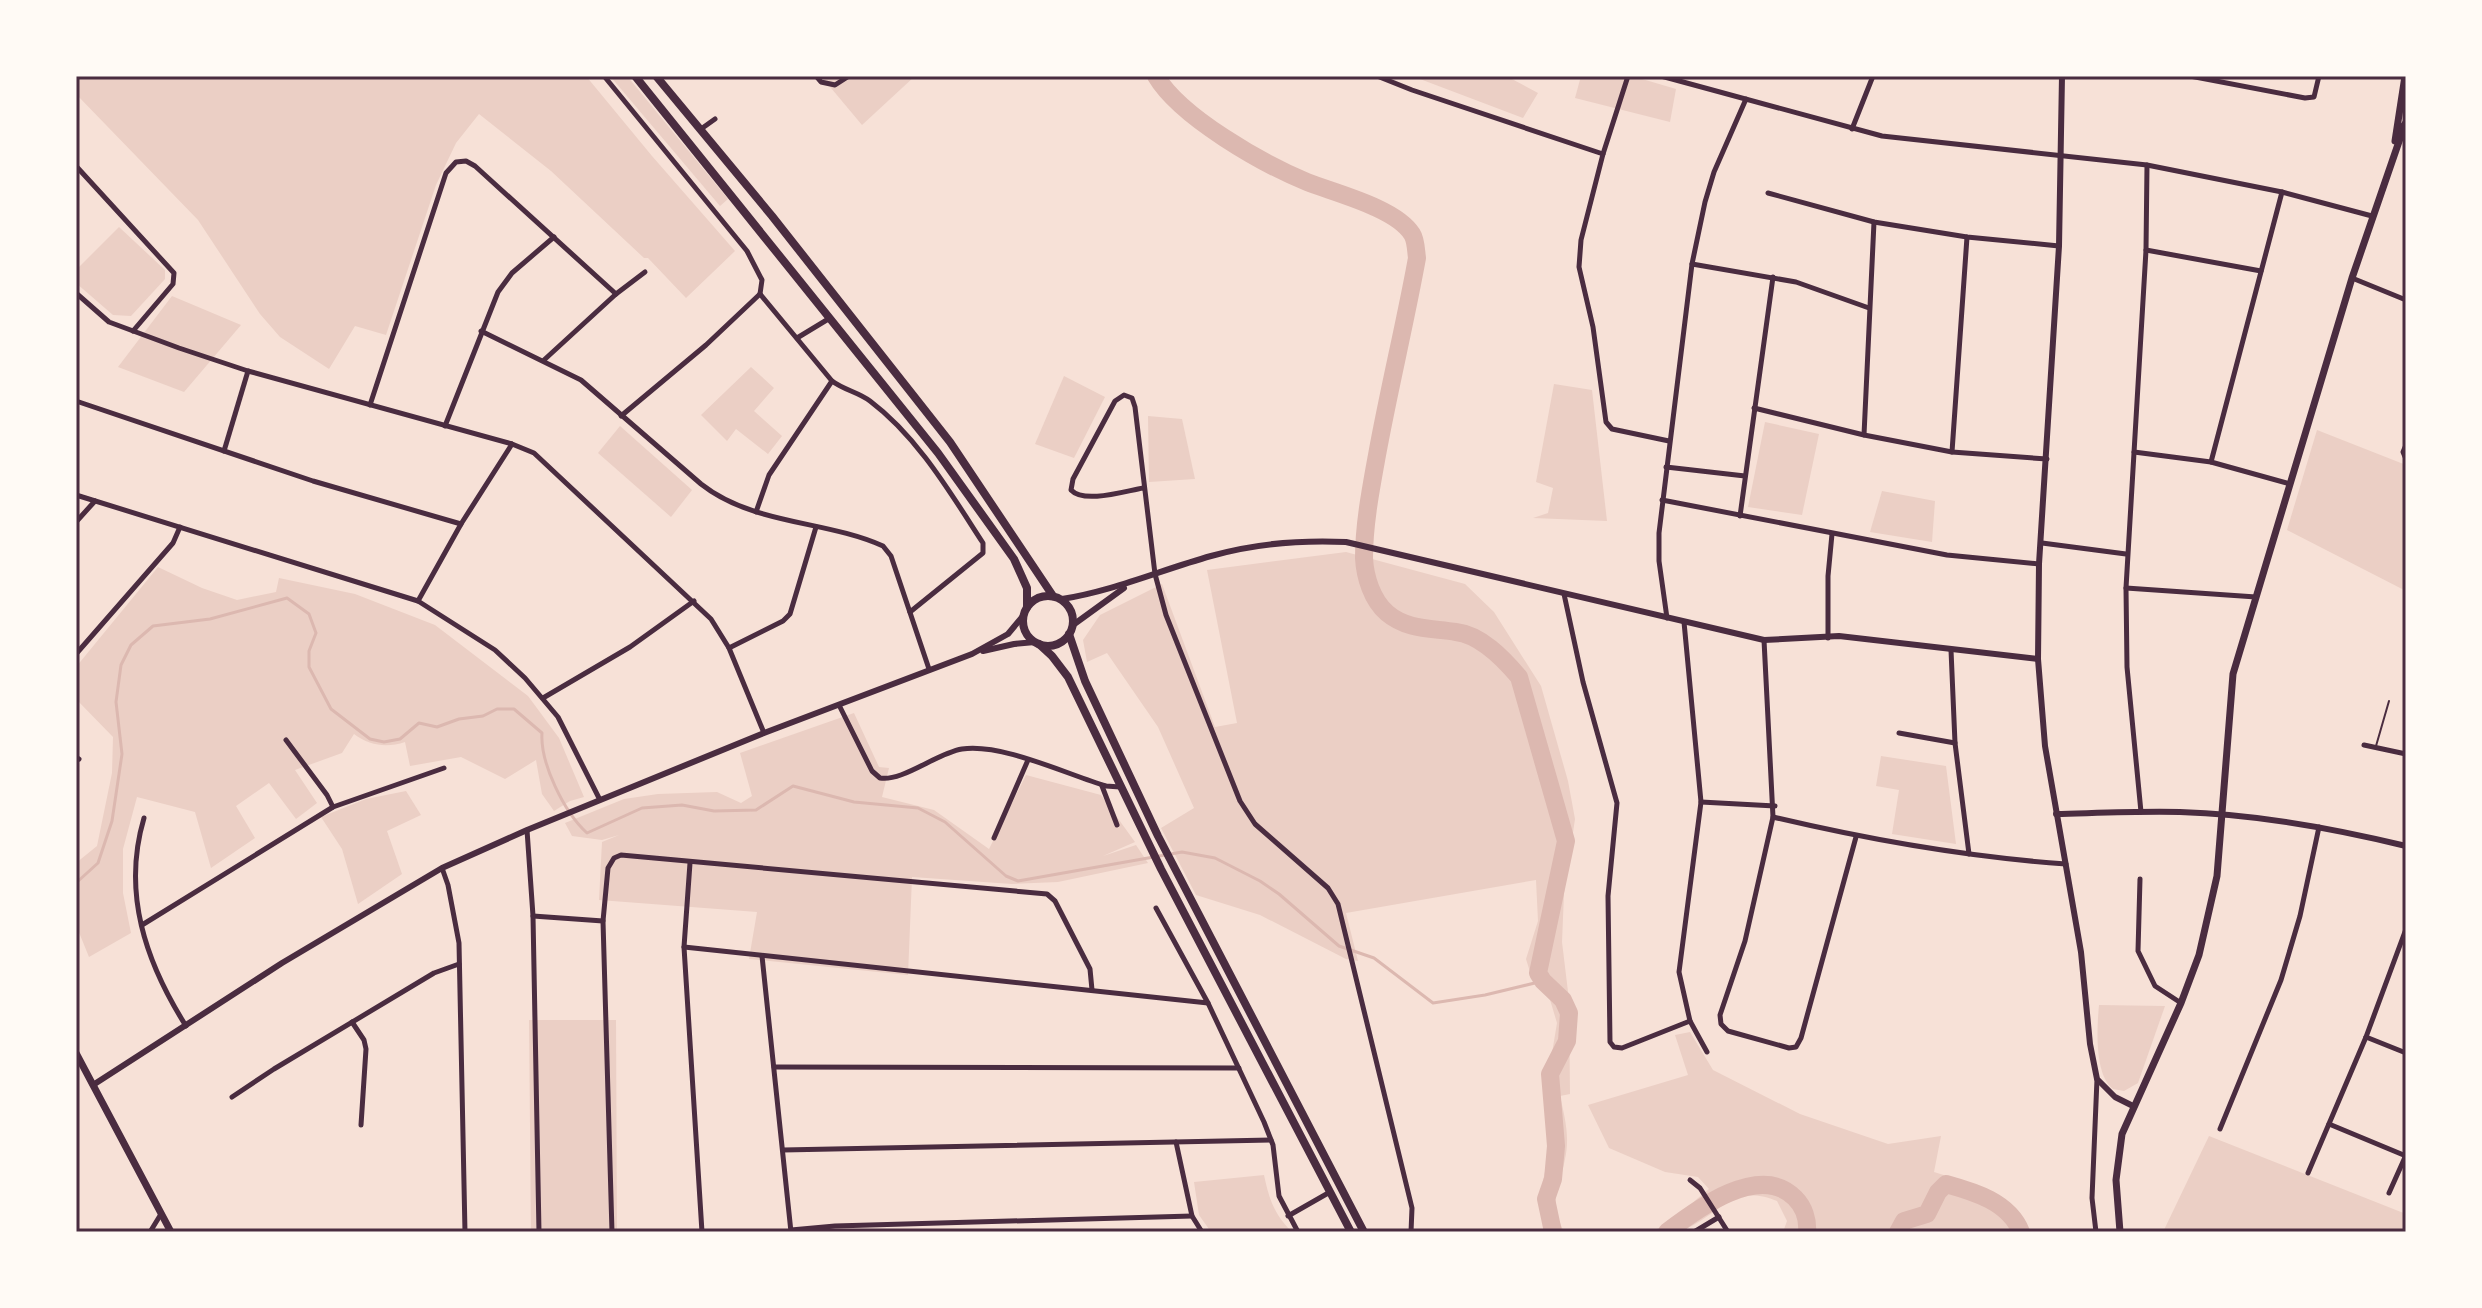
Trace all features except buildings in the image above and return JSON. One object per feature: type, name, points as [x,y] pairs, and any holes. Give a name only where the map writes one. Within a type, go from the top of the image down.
[{"type":"main road","points":[[635,76],[929,441],[1014,559],[1027,588],[1025,631],[1052,656],[1068,677],[1161,869],[1351,1232]]},
{"type":"main road","points":[[656,76],[950,442],[1057,598],[1071,611],[1071,630],[1085,681],[1158,836],[1364,1232]]},
{"type":"main road","points":[[2392,163],[2405,76]]},
{"type":"main road","points":[[2120,1232],[2117,1200],[2122,1134],[2181,1003],[2207,926],[2217,876],[2233,674],[2352,278],[2405,124]]},
{"type":"main road","points":[[1025,612],[1038,597],[1057,598]]},
{"type":"main road","points":[[1037,643],[1056,645],[1071,630]]},
{"type":"main road","points":[[76,1053],[171,1232]]},
{"type":"street","points":[[604,76],[747,251],[762,280],[760,294],[706,345],[621,416]]},
{"type":"street","points":[[816,76],[821,82],[835,85],[849,76]]},
{"type":"street","points":[[1377,76],[1603,154]]},
{"type":"street","points":[[1628,76],[1603,154],[1581,240],[1579,267],[1593,327],[1605,418],[1612,429],[1669,441]]},
{"type":"street","points":[[1661,76],[1852,129],[1910,140],[2147,165],[2282,192],[2372,216]]},
{"type":"street","points":[[1852,129],[1873,76]]},
{"type":"street","points":[[2062,76],[2059,246],[2039,564],[2038,659],[2045,746],[2081,952],[2090,1044],[2097,1079],[2092,1198],[2096,1232]]},
{"type":"street","points":[[2190,76],[2305,98],[2314,97],[2319,76]]},
{"type":"street","points":[[1667,618],[1658,549],[1692,264],[1714,172],[1746,99]]},
{"type":"street","points":[[701,129],[715,119]]},
{"type":"street","points":[[370,405],[446,173],[458,161],[475,166],[616,294]]},
{"type":"street","points":[[2141,812],[2127,667],[2126,554],[2146,250],[2147,165]]},
{"type":"street","points":[[76,166],[174,273],[173,284],[133,331]]},
{"type":"street","points":[[2211,462],[2282,192]]},
{"type":"street","points":[[1768,193],[1874,222],[1967,237],[2059,246]]},
{"type":"street","points":[[1864,435],[1874,222]]},
{"type":"street","points":[[445,426],[481,331],[506,279],[554,237]]},
{"type":"street","points":[[1952,452],[1967,237]]},
{"type":"street","points":[[2146,250],[2261,271]]},
{"type":"street","points":[[1692,264],[1796,282],[1870,308]]},
{"type":"street","points":[[544,360],[616,294],[645,272]]},
{"type":"street","points":[[1740,516],[1773,277]]},
{"type":"street","points":[[2352,278],[2406,300]]},
{"type":"street","points":[[76,293],[103,319],[133,331],[248,371],[512,444],[537,455],[713,622],[729,648],[764,733]]},
{"type":"street","points":[[760,294],[832,381],[842,389],[870,401],[899,429],[941,480],[984,545],[983,553],[910,612]]},
{"type":"street","points":[[797,338],[830,317]]},
{"type":"street","points":[[481,331],[581,380],[708,490],[731,503],[886,548],[929,669]]},
{"type":"street","points":[[224,451],[248,371]]},
{"type":"street","points":[[756,512],[769,475],[832,381]]},
{"type":"street","points":[[1143,488],[1085,498],[1071,490],[1073,479],[1115,401],[1122,395],[1130,396],[1135,407],[1155,574],[1166,615],[1240,801],[1255,824],[1328,888],[1338,904],[1412,1208],[1411,1232]]},
{"type":"street","points":[[76,401],[224,451],[461,524]]},
{"type":"street","points":[[1754,408],[1864,435],[1952,452],[2047,459]]},
{"type":"street","points":[[418,601],[461,524],[512,444]]},
{"type":"street","points":[[2405,456],[2406,445]]},
{"type":"street","points":[[2134,452],[2211,462],[2290,484]]},
{"type":"street","points":[[1666,467],[1745,476]]},
{"type":"street","points":[[76,495],[418,601],[501,654],[543,698],[558,717],[600,800]]},
{"type":"street","points":[[1662,500],[1947,555],[2039,564]]},
{"type":"street","points":[[76,522],[95,501]]},
{"type":"street","points":[[76,654],[173,543],[180,527]]},
{"type":"street","points":[[729,648],[788,617],[816,527]]},
{"type":"street","points":[[1828,638],[1832,534]]},
{"type":"street","points":[[1057,598],[1130,584],[1211,556],[1249,547],[1294,541],[1346,542],[1764,640],[1859,638],[2038,659]]},
{"type":"street","points":[[2042,543],[2126,554]]},
{"type":"street","points":[[1071,630],[1099,604],[1130,584]]},
{"type":"street","points":[[2126,588],[2256,597]]},
{"type":"street","points":[[1564,594],[1583,682],[1617,803],[1608,896],[1610,1042],[1614,1047],[1622,1048],[1690,1021]]},
{"type":"street","points":[[543,698],[630,647],[694,601]]},
{"type":"street","points":[[972,654],[1008,634],[1025,612]]},
{"type":"street","points":[[1684,622],[1701,802],[1679,972],[1690,1021],[1707,1052]]},
{"type":"street","points":[[1764,640],[1775,806],[1745,941],[1720,1015],[1721,1024],[1728,1031],[1789,1048],[1796,1047],[1856,837]]},
{"type":"street","points":[[93,1085],[282,963],[442,868],[578,808],[929,669],[972,654],[1014,644],[1037,643]]},
{"type":"street","points":[[1951,650],[1955,743],[1969,854]]},
{"type":"street","points":[[839,705],[874,773],[883,779],[941,754],[966,748],[995,750],[1102,785],[1121,787]]},
{"type":"street","points":[[1899,733],[1955,743]]},
{"type":"street","points":[[286,740],[333,807]]},
{"type":"street","points":[[2364,745],[2406,754]]},
{"type":"street","points":[[994,838],[1028,760]]},
{"type":"street","points":[[142,925],[333,807],[444,768]]},
{"type":"street","points":[[1102,785],[1117,825]]},
{"type":"street","points":[[1701,802],[1775,806]]},
{"type":"street","points":[[2056,814],[2141,812],[2222,815],[2319,827],[2406,846]]},
{"type":"street","points":[[1773,817],[1856,837],[1969,854],[2066,864]]},
{"type":"street","points":[[144,818],[137,841],[134,870],[142,925],[161,981],[186,1026]]},
{"type":"street","points":[[2220,1129],[2281,980],[2300,916],[2319,827]]},
{"type":"street","points":[[527,830],[533,916],[539,1232]]},
{"type":"street","points":[[612,1232],[603,921],[608,868],[614,858],[621,855],[1047,894],[1057,904],[1090,969],[1092,990]]},
{"type":"street","points":[[690,863],[684,947],[702,1232]]},
{"type":"street","points":[[442,868],[456,917],[459,964],[465,1232]]},
{"type":"street","points":[[2140,879],[2138,951],[2155,986],[2181,1003]]},
{"type":"street","points":[[1156,908],[1208,1003],[1271,1140],[1277,1188],[1298,1232]]},
{"type":"street","points":[[533,916],[603,921]]},
{"type":"street","points":[[2308,1173],[2366,1037],[2406,929]]},
{"type":"street","points":[[684,947],[1208,1003]]},
{"type":"street","points":[[762,956],[791,1231],[879,1224],[1192,1216]]},
{"type":"street","points":[[232,1097],[434,973],[459,964]]},
{"type":"street","points":[[352,1022],[366,1049],[361,1125]]},
{"type":"street","points":[[2366,1037],[2406,1053]]},
{"type":"street","points":[[774,1067],[1239,1068]]},
{"type":"street","points":[[2097,1079],[2115,1097],[2133,1106]]},
{"type":"street","points":[[2329,1124],[2406,1156],[2389,1193]]},
{"type":"street","points":[[783,1150],[1271,1140]]},
{"type":"street","points":[[1176,1142],[1192,1216],[1202,1232]]},
{"type":"street","points":[[1690,1180],[1703,1193],[1728,1232]]},
{"type":"street","points":[[1288,1216],[1330,1192]]},
{"type":"street","points":[[150,1232],[161,1214]]},
{"type":"street","points":[[1694,1232],[1717,1215]]},
{"type":"street","points":[[964,1222],[965,1232]]},
{"type":"street","points":[[879,1224],[879,1232]]},
{"type":"lane","points":[[2376,747],[2389,701]]},
{"type":"shaded area","points":[[76,76],[586,76],[735,251],[686,298],[648,258],[644,258],[551,171],[479,114],[456,143],[436,185],[386,335],[355,326],[329,369],[280,337],[260,314],[198,220],[76,94]]},
{"type":"shaded area","points":[[610,76],[627,76],[728,199],[720,206]]},
{"type":"shaded area","points":[[821,76],[915,76],[862,125]]},
{"type":"shaded area","points":[[1412,76],[1513,76],[1512,79],[1538,93],[1523,118]]},
{"type":"shaded area","points":[[1581,76],[1632,76],[1676,89],[1670,122],[1575,98]]},
{"type":"shaded area","points":[[119,227],[165,270],[165,279],[131,316],[113,315],[76,283],[76,270]]},
{"type":"shaded area","points":[[172,296],[241,325],[184,392],[118,367]]},
{"type":"shaded area","points":[[751,367],[774,388],[754,411],[782,436],[768,454],[736,429],[727,441],[701,415]]},
{"type":"shaded area","points":[[1064,376],[1105,397],[1074,458],[1035,444]]},
{"type":"shaded area","points":[[1554,384],[1592,390],[1607,521],[1533,518],[1548,513],[1553,488],[1536,482]]},
{"type":"shaded area","points":[[1148,416],[1182,419],[1195,479],[1149,482]]},
{"type":"shaded area","points":[[1765,422],[1819,434],[1802,515],[1748,507]]},
{"type":"shaded area","points":[[620,426],[692,490],[671,517],[598,453]]},
{"type":"shaded area","points":[[2317,430],[2406,465],[2406,591],[2287,530]]},
{"type":"shaded area","points":[[1882,491],[1935,501],[1932,542],[1870,532]]},
{"type":"shaded area","points":[[1346,552],[1465,584],[1494,612],[1541,686],[1568,781],[1575,819],[1564,893],[1562,942],[1569,1000],[1570,1094],[1560,1096],[1567,1143],[1556,1203],[1564,1232],[1548,1232],[1539,1199],[1550,1149],[1550,1121],[1542,1076],[1552,1053],[1557,1023],[1548,993],[1531,975],[1526,959],[1538,921],[1536,880],[1346,913],[1358,961],[1346,959],[1260,915],[1196,895],[1161,828],[1194,808],[1158,727],[1107,653],[1087,662],[1083,640],[1100,615],[1162,584],[1215,727],[1237,723],[1207,570]]},
{"type":"shaded area","points":[[158,567],[202,588],[237,600],[276,592],[279,578],[355,594],[435,625],[528,696],[559,738],[584,797],[554,811],[542,794],[536,760],[505,779],[461,757],[410,766],[405,742],[379,745],[354,734],[342,753],[295,770],[317,803],[296,819],[269,783],[236,806],[255,838],[211,868],[195,812],[137,797],[123,849],[123,893],[131,933],[89,957],[76,925],[76,863],[97,846],[112,773],[113,737],[76,699],[76,667]]},
{"type":"shaded area","points":[[854,713],[879,767],[889,768],[882,797],[934,810],[989,849],[1026,775],[1101,795],[1135,842],[1103,856],[1136,845],[1148,863],[1058,882],[1012,884],[912,877],[908,975],[749,959],[757,912],[599,900],[602,842],[619,835],[602,840],[572,836],[565,823],[624,799],[658,794],[717,792],[741,803],[752,796],[740,753]]},
{"type":"shaded area","points":[[1881,756],[1946,766],[1956,844],[1892,834],[1899,790],[1876,786]]},
{"type":"shaded area","points":[[406,791],[421,815],[387,831],[402,874],[358,904],[342,849],[321,817],[366,799]]},
{"type":"shaded area","points":[[2099,1005],[2165,1006],[2138,1083],[2124,1091],[2113,1089],[2103,1073],[2098,1050]]},
{"type":"shaded area","points":[[529,1020],[616,1020],[617,1232],[531,1232]]},
{"type":"shaded area","points":[[1690,1032],[1713,1070],[1800,1114],[1888,1144],[1941,1136],[1934,1172],[2013,1206],[2025,1232],[1783,1232],[1787,1221],[1777,1201],[1748,1196],[1737,1198],[1681,1231],[1652,1234],[1593,1232],[1657,1229],[1709,1189],[1698,1177],[1665,1172],[1609,1148],[1588,1105],[1688,1075],[1675,1035]]},
{"type":"shaded area","points":[[2209,1136],[2406,1214],[2406,1232],[2163,1232]]},
{"type":"shaded area","points":[[1264,1175],[1273,1206],[1292,1232],[1211,1232],[1199,1215],[1194,1182]]},
{"type":"waterway","points":[[1156,76],[1184,107],[1224,138],[1289,174],[1393,216],[1414,239],[1417,258],[1372,480],[1364,558],[1373,595],[1387,613],[1403,623],[1474,638],[1499,655],[1519,677],[1566,841],[1538,973],[1563,1000],[1569,1013],[1567,1041],[1550,1074],[1556,1146],[1553,1179],[1546,1199],[1553,1232]]},
{"type":"waterway","points":[[76,883],[98,863],[112,821],[122,754],[116,702],[121,665],[131,645],[153,626],[210,619],[287,598],[309,614],[316,633],[309,651],[309,667],[331,709],[370,739],[384,742],[400,739],[419,723],[437,727],[459,719],[483,716],[497,709],[514,709],[542,733],[545,758],[555,786],[570,813],[587,833],[642,808],[682,805],[714,811],[756,810],[793,786],[854,802],[918,808],[945,822],[1006,876],[1018,881],[1182,852],[1215,858],[1260,881],[1339,946],[1374,958],[1433,1003],[1543,981]]},
{"type":"waterway","points":[[1898,1232],[1904,1221],[1927,1214],[1938,1192],[1946,1184],[2000,1206],[2021,1232]]},
{"type":"waterway","points":[[1667,1232],[1729,1193],[1764,1185],[1781,1188],[1795,1198],[1805,1214],[1807,1232]]}]
